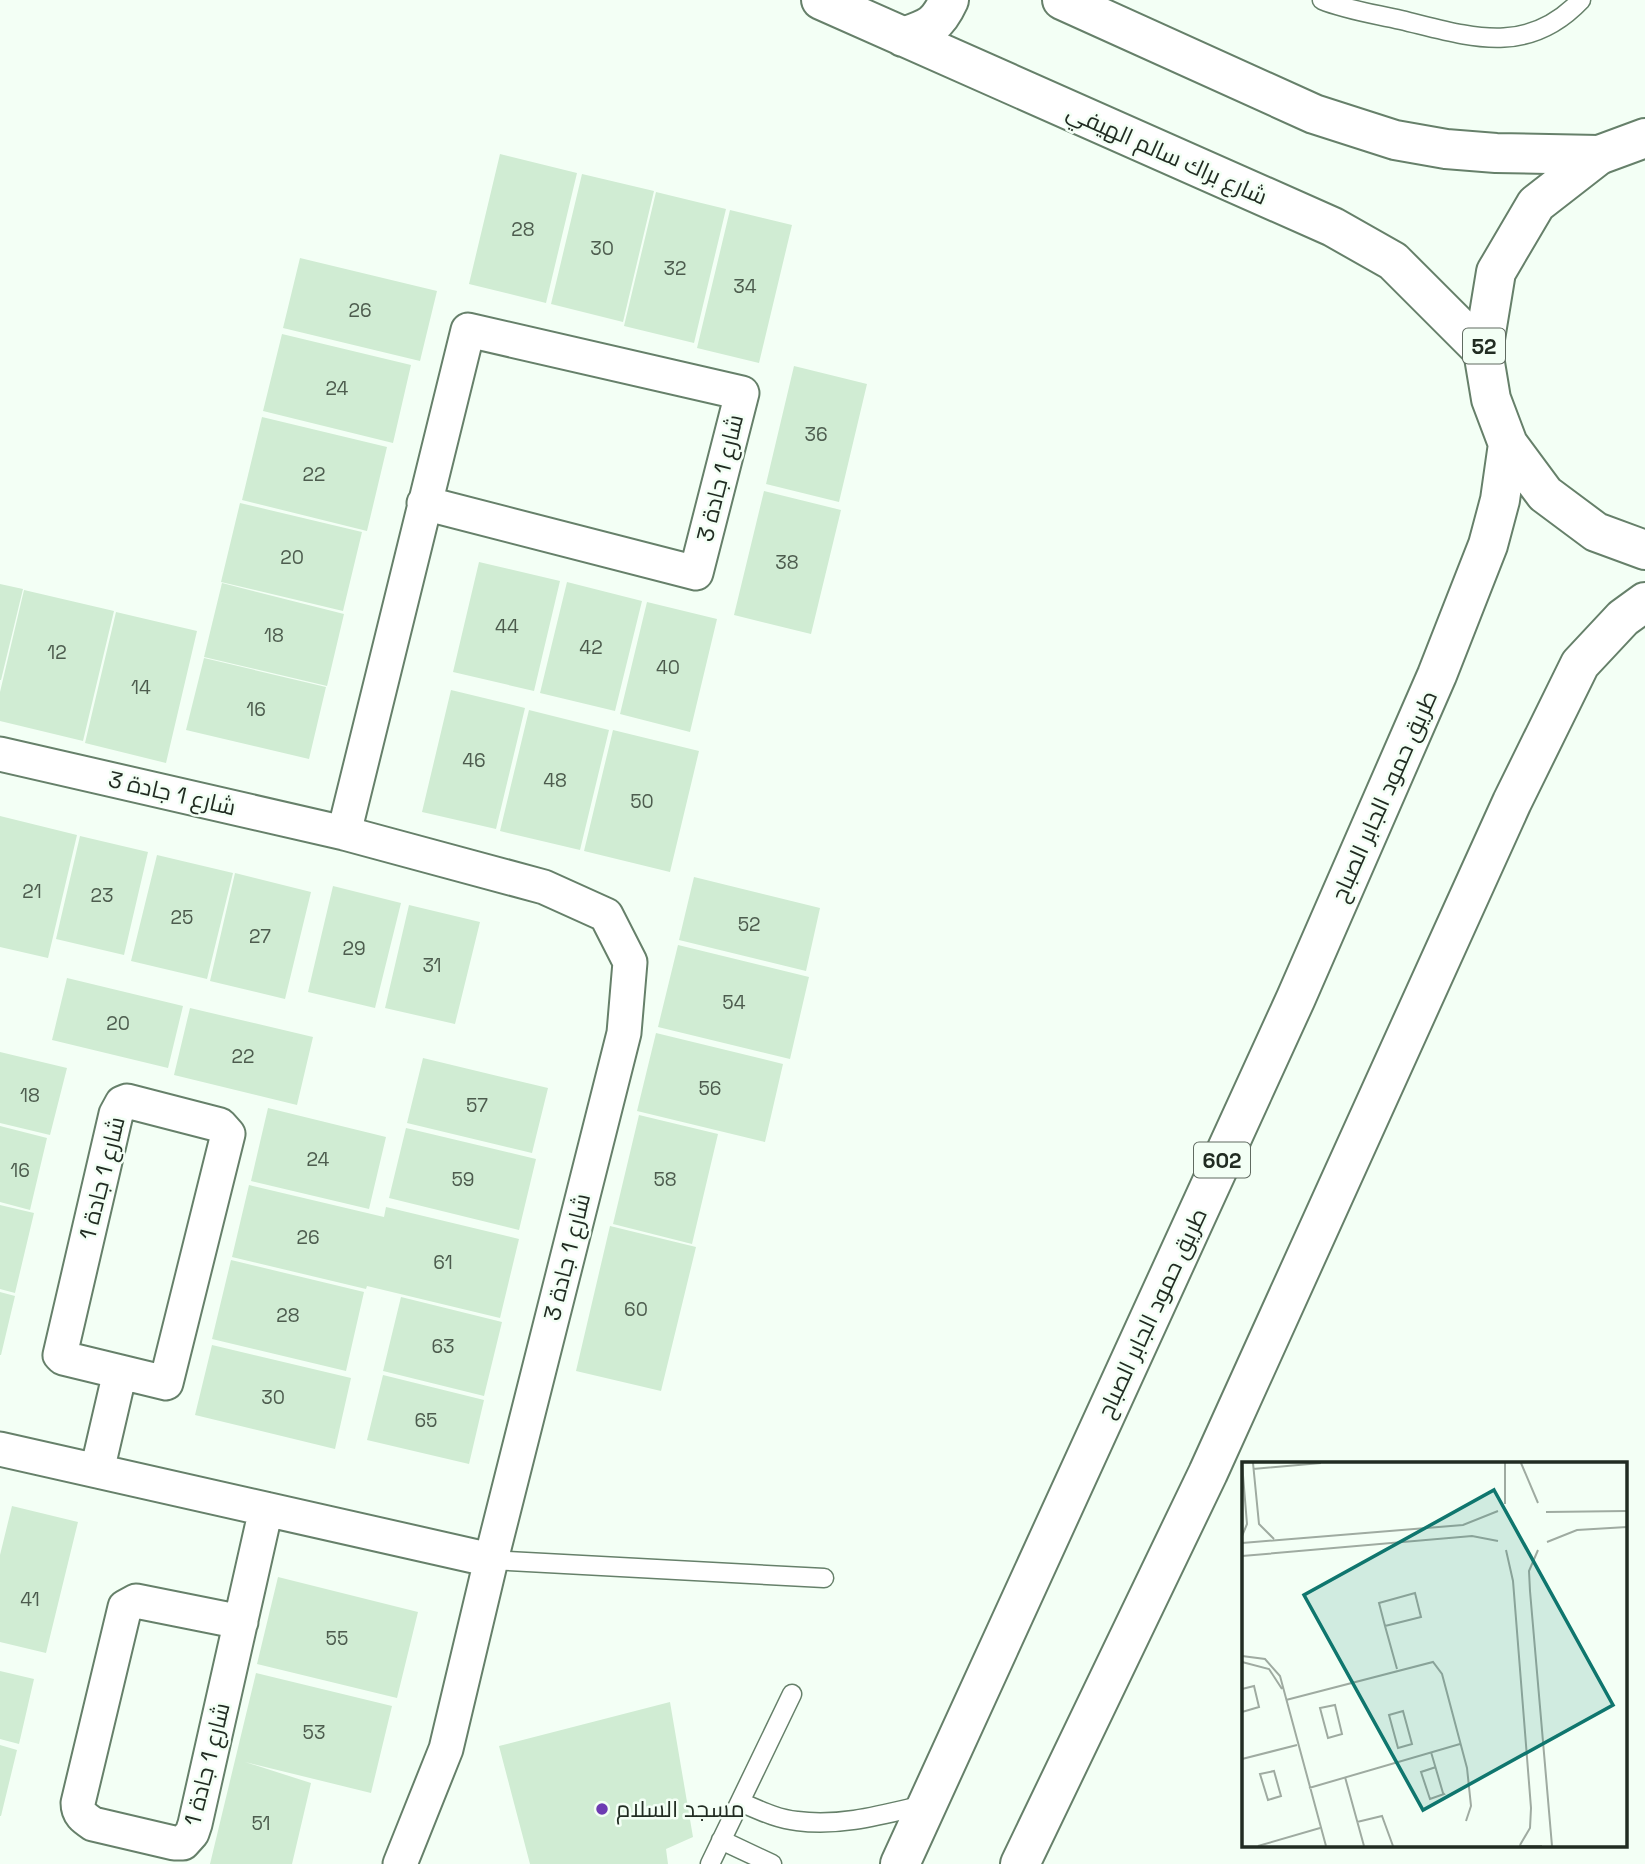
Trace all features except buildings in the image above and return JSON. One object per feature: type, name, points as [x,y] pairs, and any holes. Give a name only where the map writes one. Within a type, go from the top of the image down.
[{"type":"main road","name":"شارع براك سالم الهيفي","points":[[821,0],[1333,227],[1392,261],[1483,351]]},
{"type":"main road","points":[[903,37],[927,29],[940,19],[949,0]]},
{"type":"main road","name":"52","points":[[1062,0],[1314,114],[1395,140],[1446,149],[1496,153],[1599,155]]},
{"type":"main road","name":"52","points":[[1645,138],[1599,155],[1536,204],[1496,272],[1483,351],[1491,399],[1508,444],[1545,494],[1595,532],[1645,550]]},
{"type":"main road","name":"طريق حمود الجابر الصباح","points":[[900,1864],[1296,998],[1437,675],[1488,545],[1500,500],[1508,444]]},
{"type":"main road","points":[[1020,1864],[1208,1474],[1511,802],[1580,664],[1623,618],[1645,602]]},
{"type":"street","name":"شارع 1 جادة 3","points":[[344,833],[424,503],[468,330],[741,393],[696,573],[424,503]]},
{"type":"street","name":"شارع 1 جادة 3","points":[[0,754],[344,833],[544,887],[606,915],[630,962],[624,1033],[446,1749],[400,1864]]},
{"type":"street","name":"شارع 1 جادة 1","points":[[128,1101],[220,1125],[225,1129],[228,1138],[168,1381],[165,1383],[120,1372],[63,1358],[60,1354],[116,1114],[122,1103],[128,1101]]},
{"type":"street","points":[[97,1471],[120,1372]]},
{"type":"street","points":[[0,1449],[491,1560]]},
{"type":"street","name":"شارع 1 جادة 1","points":[[241,1622],[136,1601],[125,1607],[79,1803],[78,1810],[82,1817],[93,1824],[174,1843],[183,1843],[192,1833],[241,1622],[266,1510]]},
{"type":"lane","points":[[1322,0],[1474,37],[1504,39],[1528,35],[1549,26],[1569,13],[1581,0]]},
{"type":"lane","points":[[491,1560],[824,1578]]},
{"type":"lane","points":[[710,1864],[792,1694]]},
{"type":"lane","points":[[740,1802],[773,1816],[820,1823],[869,1818],[928,1804]]},
{"type":"lane","points":[[721,1840],[772,1864]]},
{"type":"place","name":"مسجد السلام","points":[[602,1809]]}]
